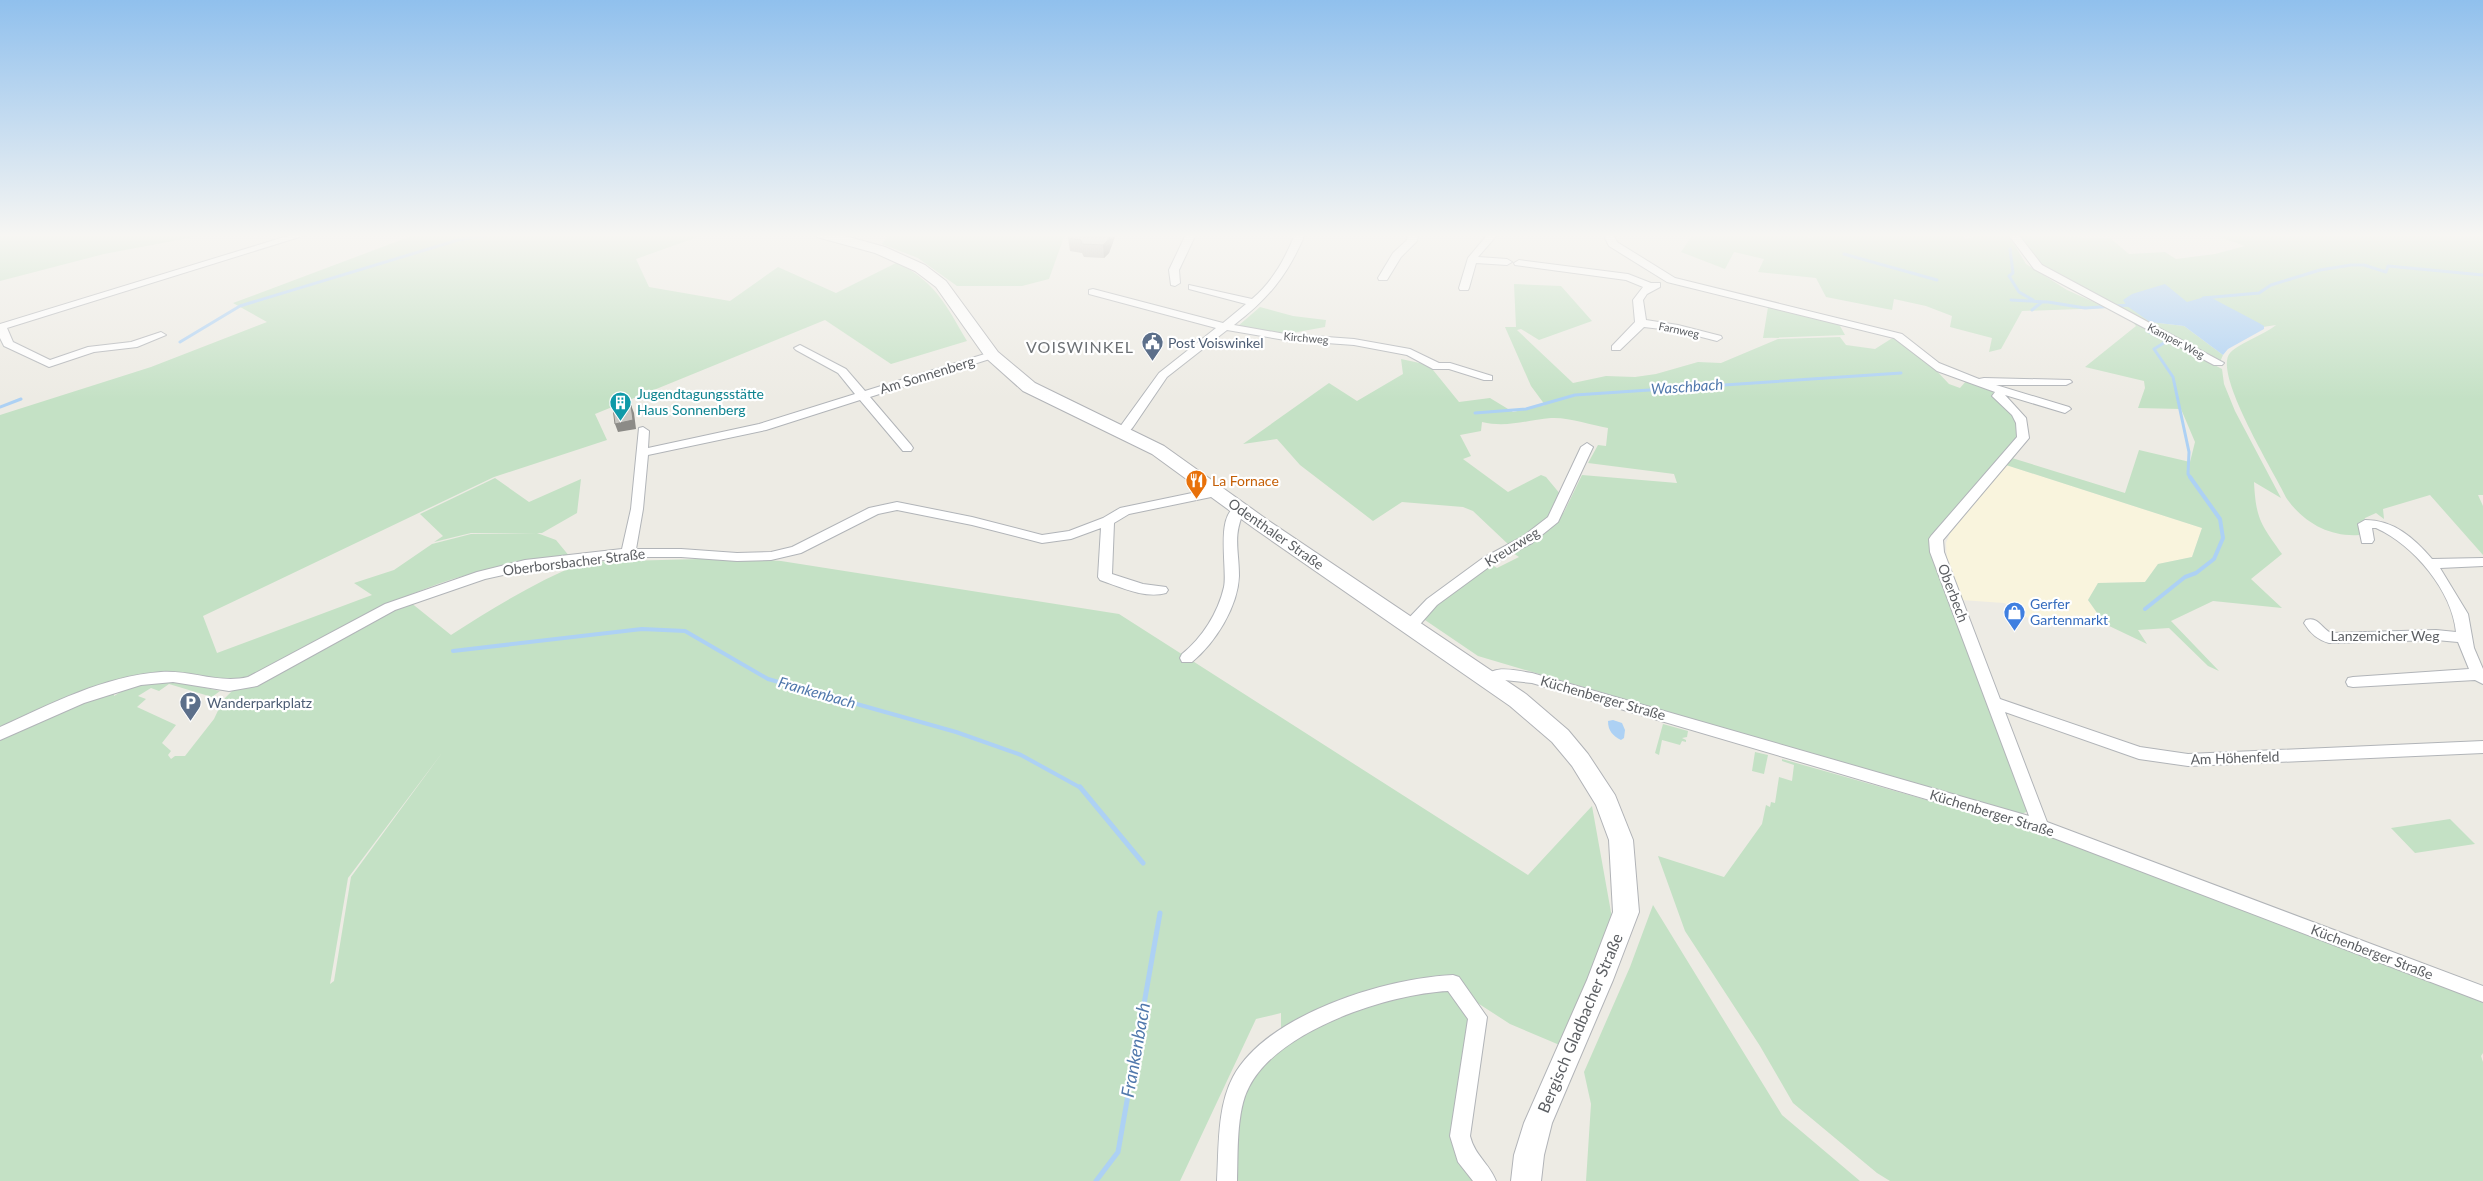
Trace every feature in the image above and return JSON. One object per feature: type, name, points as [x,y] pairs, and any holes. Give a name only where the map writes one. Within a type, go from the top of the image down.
[{"type":"main road","name":"Odenthaler Straße","points":[[945,289],[992,355],[1029,386],[1158,450],[1239,509],[1490,680],[1540,718],[1560,736],[1580,760],[1607,802],[1621,840],[1624,864]]},
{"type":"main road","name":"Bergisch Gladbacher Straße","points":[[1526,1181],[1529,1155],[1538,1123],[1600,980],[1626,912],[1624,864]]},
{"type":"street","points":[[124,289],[1,327],[8,344],[50,364],[92,349],[133,345],[161,335]]},
{"type":"street","points":[[1202,289],[1256,302]]},
{"type":"street","points":[[1123,431],[1135,419],[1158,380],[1174,364],[1227,327],[1256,302],[1267,289]]},
{"type":"street","points":[[1616,348],[1641,323],[1636,302],[1642,292],[1647,289]]},
{"type":"street","points":[[1708,289],[1898,336],[1912,344],[1928,361],[1938,368],[2002,391],[2066,409]]},
{"type":"street","name":"Kamper Weg","points":[[2079,289],[2218,363]]},
{"type":"street","name":"Kirchweg","points":[[1093,292],[1227,327],[1285,337],[1354,342],[1398,349],[1410,352],[1438,367],[1450,366],[1488,378]]},
{"type":"street","name":"Farnweg","points":[[1641,323],[1678,328],[1718,338]]},
{"type":"street","points":[[800,348],[842,370],[861,396]]},
{"type":"street","name":"Am Sonnenberg","points":[[642,453],[762,427],[992,355]]},
{"type":"street","points":[[1974,381],[2066,382]]},
{"type":"street","name":"Oberbech","points":[[2002,391],[1998,396],[2013,406],[2023,423],[2023,438],[1936,539],[1937,552],[1996,703],[2041,826]]},
{"type":"street","name":"Am Sonnenberg","points":[[861,396],[906,448]]},
{"type":"street","points":[[628,553],[637,509],[643,431]]},
{"type":"street","name":"Kreuzweg","points":[[1410,626],[1432,602],[1488,561],[1527,540],[1554,519],[1588,447]]},
{"type":"street","name":"Oberborsbacher Straße","points":[[0,734],[95,694],[135,681],[164,677],[209,684],[245,684],[266,676],[371,616],[419,595],[482,574],[525,565],[628,553],[681,553],[737,557],[780,554],[796,550],[874,511],[896,506],[972,521],[1042,539],[1071,535],[1108,521],[1125,511],[1216,492]]},
{"type":"street","points":[[1186,658],[1204,642],[1228,596],[1232,578],[1229,549],[1230,526],[1239,509]]},
{"type":"street","points":[[1108,521],[1105,577],[1142,589],[1161,590]]},
{"type":"street","points":[[2353,682],[2481,676],[2464,638],[2461,614],[2430,564],[2398,532],[2383,525],[2374,522],[2365,524],[2367,540]]},
{"type":"street","points":[[2430,564],[2483,562]]},
{"type":"street","name":"Lanzemicher Weg","points":[[2311,623],[2321,634],[2330,638],[2436,634],[2464,638]]},
{"type":"street","name":"Küchenberger Straße","points":[[1490,680],[1506,674],[1532,678],[2041,826],[2483,994]]},
{"type":"street","name":"Am Höhenfeld","points":[[1996,703],[2139,753],[2188,760],[2483,747]]},
{"type":"street","points":[[1227,1181],[1232,1114],[1240,1082],[1256,1059],[1283,1038],[1334,1011],[1386,992],[1433,982],[1453,983],[1478,1017],[1460,1136],[1465,1155],[1486,1181]]},
{"type":"shaded area","points":[[2006,465],[2202,528],[2192,557],[2158,564],[2145,582],[2098,583],[2088,600],[2101,619],[2041,626],[2004,603],[1961,600],[1947,562],[1946,543],[1950,533]]},
{"type":"green space","points":[[270,289],[661,289],[730,301],[747,289],[827,289],[836,293],[844,289],[933,289],[946,305],[967,341],[891,364],[825,320],[595,414],[607,440],[494,477],[203,616],[217,653],[372,595],[354,583],[394,570],[432,544],[471,534],[537,533],[556,540],[570,557],[483,571],[423,589],[367,615],[258,676],[238,680],[142,676],[0,732],[0,415],[151,367],[267,322],[233,303]]},
{"type":"green space","points":[[1514,289],[1564,289],[1592,321],[1539,340],[1521,329],[1517,330],[1573,383],[1606,376],[1635,377],[1656,374],[1698,362],[1721,363],[1778,339],[1840,337],[1846,345],[1875,349],[1894,337],[1933,367],[1949,384],[1960,388],[1967,380],[1995,392],[2018,421],[2020,434],[1934,536],[2028,811],[2022,814],[2014,814],[1478,656],[1422,618],[1433,607],[1489,563],[1497,568],[1519,557],[1510,551],[1530,540],[1536,541],[1564,512],[1582,475],[1677,483],[1674,474],[1588,463],[1598,445],[1606,446],[1608,428],[1572,420],[1551,418],[1508,424],[1482,422],[1481,431],[1460,435],[1471,456],[1463,459],[1508,492],[1541,475],[1546,477],[1561,495],[1551,518],[1510,546],[1473,511],[1463,507],[1402,502],[1373,521],[1300,465],[1277,439],[1243,444],[1329,383],[1357,401],[1403,374],[1401,359],[1429,365],[1459,402],[1490,398],[1513,412],[1545,405],[1531,386],[1505,327],[1516,327]]},
{"type":"green space","points":[[1822,289],[2066,289],[2107,308],[2022,311],[2001,349],[1989,352],[1992,338],[1950,327],[1952,316],[1926,306],[1894,299],[1892,310],[1826,297]]},
{"type":"green space","points":[[2082,289],[2483,289],[2483,495],[2478,495],[2483,506],[2483,555],[2430,495],[2383,509],[2384,519],[2376,513],[2365,518],[2359,535],[2338,534],[2318,527],[2301,515],[2287,499],[2237,402],[2230,381],[2227,364],[2230,353],[2276,325],[2263,327],[2150,322],[2184,326],[2223,355],[2220,362]]},
{"type":"green space","points":[[1260,307],[1293,316],[1326,320],[1325,327],[1281,335],[1238,326]]},
{"type":"green space","points":[[1768,307],[1839,324],[1845,335],[1763,338]]},
{"type":"green space","points":[[2132,321],[2222,369],[2224,384],[2235,411],[2281,498],[2254,482],[2258,514],[2282,554],[2251,579],[2282,608],[2213,601],[2171,621],[2219,671],[2208,666],[2169,628],[2138,630],[2147,644],[2105,624],[2088,600],[2098,583],[2145,582],[2158,564],[2192,557],[2202,528],[2006,465],[2012,458],[2125,493],[2139,450],[2190,462],[2195,442],[2181,409],[2138,408],[2145,388],[2144,381],[2085,367],[2136,326]]},
{"type":"green space","points":[[495,478],[529,502],[581,479],[577,513],[542,533],[471,533],[434,542],[443,536],[420,514]]},
{"type":"green space","points":[[739,558],[781,561],[1119,614],[1528,875],[1592,806],[1614,929],[1562,1046],[1510,1024],[1439,978],[1281,1033],[1281,1013],[1256,1019],[1180,1181],[0,1181],[0,737],[114,691],[114,696],[134,684],[178,682],[220,691],[212,697],[169,684],[159,691],[151,688],[138,696],[146,699],[137,707],[176,725],[162,743],[171,751],[168,755],[171,759],[175,756],[185,756],[214,719],[223,700],[233,690],[248,687],[410,602],[451,635],[516,596],[584,562]],"holes":[[[442,753],[351,877],[334,981],[330,984],[348,878]]]},
{"type":"green space","points":[[1663,724],[1688,731],[1687,737],[1682,738],[1686,742],[1682,741],[1680,745],[1662,740],[1659,755],[1655,753]]},
{"type":"green space","points":[[1755,752],[1768,755],[1764,774],[1752,771]]},
{"type":"green space","points":[[1782,759],[2029,829],[2483,997],[2483,1053],[2481,1056],[2483,1062],[2483,1181],[1890,1181],[1877,1173],[1793,1103],[1760,1046],[1685,931],[1658,856],[1724,877],[1762,824],[1766,805],[1770,807],[1771,802],[1775,803],[1779,777],[1792,781],[1794,765],[1782,761]]},
{"type":"green space","points":[[2450,819],[2475,844],[2415,853],[2391,828]]},
{"type":"green space","points":[[1653,905],[1782,1115],[1860,1181],[1586,1181],[1591,1104],[1584,1072],[1630,967]]},
{"type":"green space","points":[[1433,982],[1466,999],[1478,1017],[1464,1098],[1475,1181],[1227,1181],[1240,1082],[1283,1038]]},
{"type":"water","points":[[2148,289],[2171,289],[2187,302],[2208,296],[2259,323],[2264,326],[2264,329],[2228,349],[2223,355],[2184,326],[2150,322],[2127,306],[2123,300],[2132,294]]},
{"type":"water","points":[[1613,720],[1622,723],[1625,730],[1624,738],[1621,740],[1613,735],[1609,728],[1608,721]]},
{"type":"building","points":[[631,405],[633,420],[615,424],[613,408]]},
{"type":"waterway","points":[[180,342],[240,306],[296,289]]},
{"type":"waterway","points":[[2017,289],[2033,300]]},
{"type":"waterway","name":"Waschbach","points":[[2203,298],[2259,293],[2265,289]]},
{"type":"waterway","name":"Waschbach","points":[[2011,300],[2048,302],[2085,308],[2130,305]]},
{"type":"waterway","name":"Waschbach","points":[[2032,310],[2042,302]]},
{"type":"waterway","points":[[2147,331],[2167,341],[2154,349],[2173,377],[2189,452],[2188,474],[2191,478]]},
{"type":"waterway","name":"Waschbach","points":[[1475,413],[1526,409],[1575,395],[1901,373]]},
{"type":"waterway","points":[[0,407],[21,399]]},
{"type":"waterway","points":[[2145,609],[2185,577],[2196,573],[2214,559],[2223,538],[2220,519],[2190,477]]},
{"type":"waterway","name":"Frankenbach","points":[[453,651],[642,629],[685,631],[768,679],[956,732],[1021,755],[1081,788]]},
{"type":"waterway","name":"Frankenbach","points":[[1081,788],[1143,863]]},
{"type":"waterway","name":"Frankenbach","points":[[1096,1181],[1118,1152],[1160,913]]},
{"type":"place","name":"Post Voiswinkel","points":[[1152,362]]},
{"type":"place","name":"Jugendtagungsstätte Haus Sonnenberg","points":[[621,421]]},
{"type":"place","name":"La Fornace","points":[[1196,500]]},
{"type":"place","name":"Gerfer Gartenmarkt","points":[[2014,631]]},
{"type":"place","name":"Wanderparkplatz","points":[[191,722]]},
{"type":"district","name":"VOISWINKEL","points":[[1080,347]]}]
